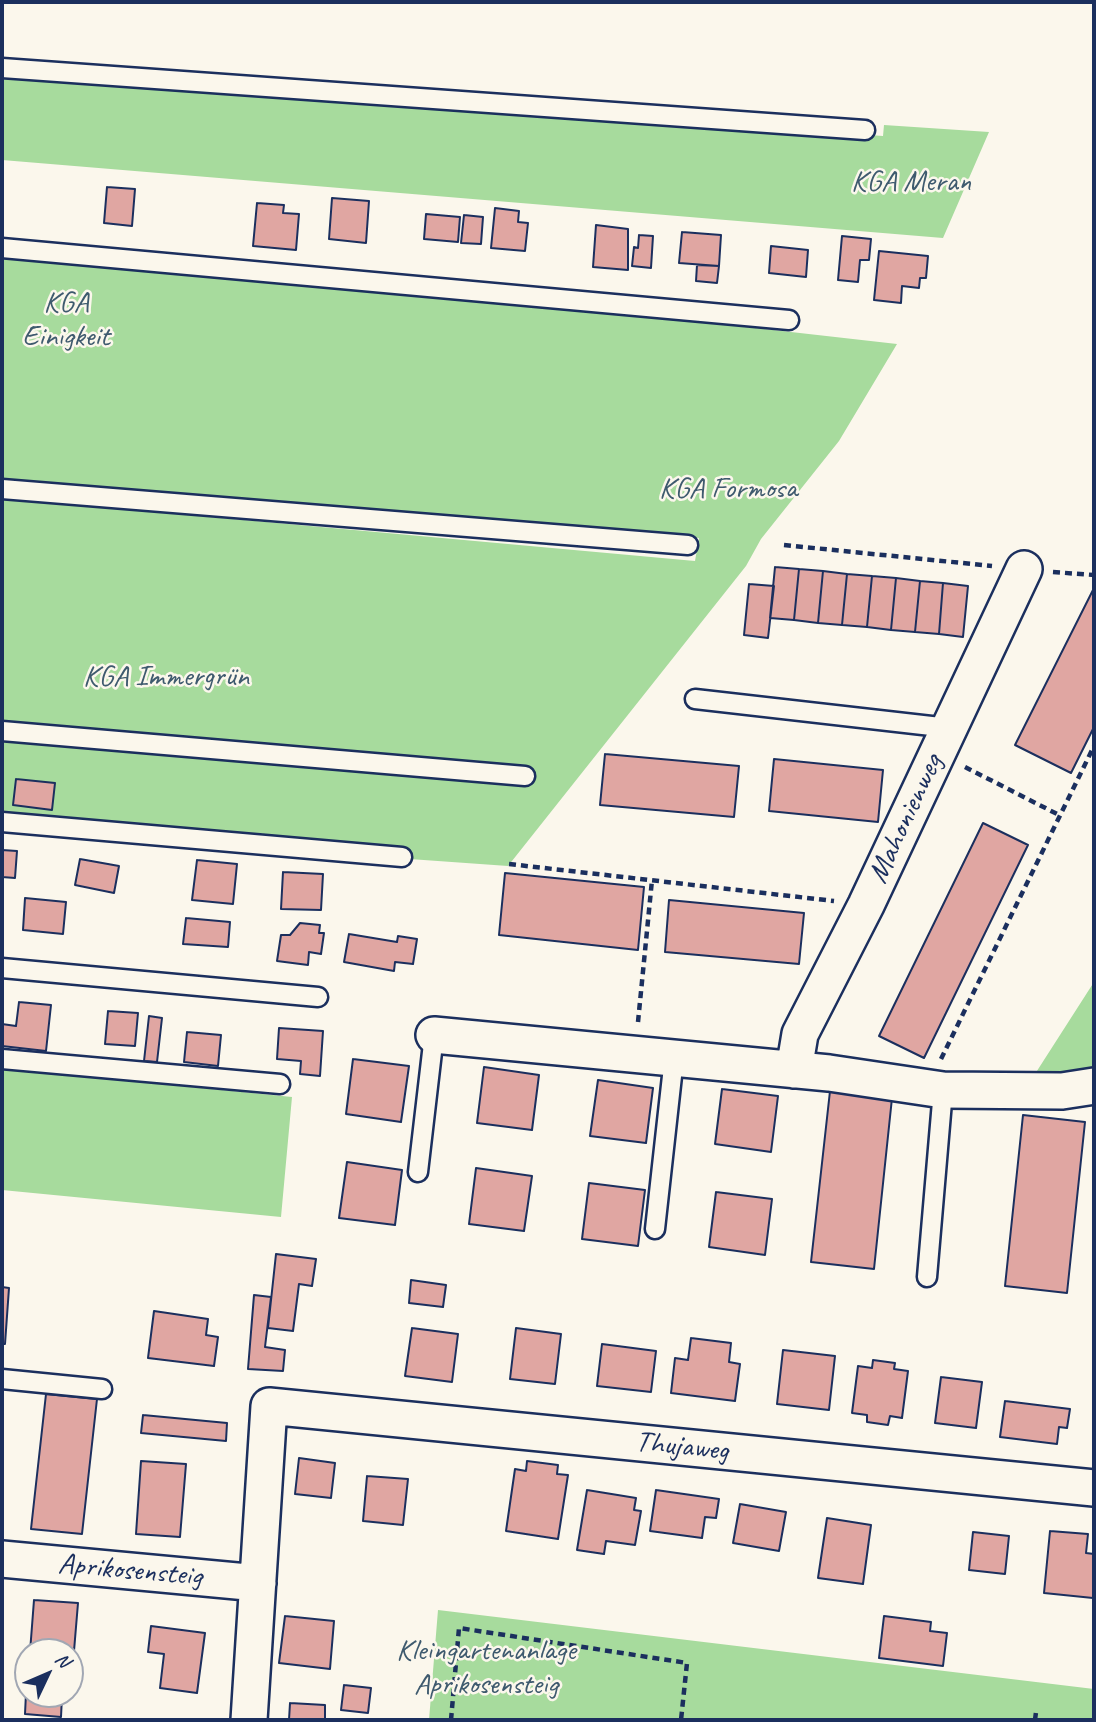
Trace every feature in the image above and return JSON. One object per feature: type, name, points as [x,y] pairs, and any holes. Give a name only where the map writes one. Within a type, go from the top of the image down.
[{"type":"street","name":"Mahonienweg","points":[[794,1070],[800,1034],[866,905],[1024,569]]},
{"type":"street","points":[[434,1035],[794,1070],[935,1088],[1062,1091],[1094,1086]]},
{"type":"street","name":"Thujaweg","points":[[258,1583],[269,1406],[1094,1488]]},
{"type":"street","name":"Aprikosensteig","points":[[2,1559],[258,1583]]},
{"type":"street","points":[[248,1720],[258,1583]]},
{"type":"lane","points":[[2,68],[865,130]]},
{"type":"lane","points":[[2,248],[789,320]]},
{"type":"lane","points":[[2,489],[688,545]]},
{"type":"lane","points":[[695,699],[943,741]]},
{"type":"lane","points":[[2,731],[526,776]]},
{"type":"lane","points":[[2,822],[402,857]]},
{"type":"lane","points":[[2,968],[318,997]]},
{"type":"lane","points":[[418,1172],[434,1035]]},
{"type":"lane","points":[[655,1229],[674,1058]]},
{"type":"lane","points":[[2,1059],[280,1084]]},
{"type":"lane","points":[[927,1277],[935,1088]]},
{"type":"lane","points":[[2,1379],[102,1389]]},
{"type":"path","points":[[784,545],[1094,575]]},
{"type":"path","points":[[943,741],[1061,816]]},
{"type":"path","points":[[935,1088],[1094,746]]},
{"type":"path","points":[[509,864],[866,905]]},
{"type":"path","points":[[635,1054],[652,880]]},
{"type":"path","points":[[451,1720],[459,1628],[687,1663],[681,1720]]},
{"type":"path","points":[[1035,1720],[1036,1712]]},
{"type":"green space","name":"KGA Meran","points":[[2,73],[883,136],[884,125],[989,132],[943,238],[2,160]]},
{"type":"green space","points":[[2,257],[632,314],[897,344],[839,441],[761,539],[746,566],[508,866],[2,830],[2,498],[695,561],[699,538],[2,480]]},
{"type":"green space","points":[[1094,982],[1094,1073],[1035,1074]]},
{"type":"green space","points":[[2,1068],[292,1097],[281,1217],[2,1190]]},
{"type":"green space","name":"Kleingartenanlage Aprikosensteig","points":[[438,1610],[1094,1689],[1094,1720],[429,1720]]},
{"type":"building","points":[[107,187],[135,189],[132,226],[104,223]]},
{"type":"building","points":[[332,198],[369,201],[366,243],[329,239]]},
{"type":"building","points":[[257,203],[284,205],[283,213],[299,214],[296,250],[253,246]]},
{"type":"building","points":[[495,208],[519,211],[518,222],[528,223],[525,251],[491,248]]},
{"type":"building","points":[[426,214],[460,217],[458,242],[424,239]]},
{"type":"building","points":[[464,215],[483,217],[481,244],[461,243]]},
{"type":"building","points":[[596,225],[628,229],[628,270],[593,267]]},
{"type":"building","points":[[682,232],[721,235],[719,266],[679,263]]},
{"type":"building","points":[[639,235],[653,236],[651,268],[632,266],[634,247],[638,248]]},
{"type":"building","points":[[842,236],[871,239],[869,260],[860,260],[858,282],[838,280]]},
{"type":"building","points":[[771,246],[808,250],[806,277],[769,273]]},
{"type":"building","points":[[879,251],[928,256],[926,278],[920,278],[919,288],[902,286],[901,303],[874,300]]},
{"type":"building","points":[[697,265],[719,266],[717,283],[696,281]]},
{"type":"building","points":[[775,567],[799,569],[794,620],[770,618]]},
{"type":"building","points":[[799,569],[823,571],[818,623],[794,620]]},
{"type":"building","points":[[823,571],[847,574],[842,625],[818,623]]},
{"type":"building","points":[[847,574],[872,576],[867,627],[842,625]]},
{"type":"building","points":[[872,576],[896,578],[891,630],[867,627]]},
{"type":"building","points":[[896,578],[920,581],[915,632],[891,630]]},
{"type":"building","points":[[920,581],[943,583],[939,634],[915,632]]},
{"type":"building","points":[[943,583],[968,586],[963,637],[939,634]]},
{"type":"building","points":[[749,584],[774,586],[768,638],[744,635]]},
{"type":"building","points":[[1094,588],[1094,727],[1071,773],[1015,745]]},
{"type":"building","points":[[605,754],[739,766],[734,817],[600,805]]},
{"type":"building","points":[[774,759],[883,770],[878,822],[769,811]]},
{"type":"building","points":[[16,779],[55,783],[52,810],[13,805]]},
{"type":"building","points":[[983,823],[1028,845],[924,1058],[879,1036]]},
{"type":"building","points":[[2,850],[17,851],[15,878],[2,877]]},
{"type":"building","points":[[80,859],[119,866],[114,893],[75,885]]},
{"type":"building","points":[[197,860],[237,864],[233,904],[192,900]]},
{"type":"building","points":[[283,872],[323,874],[321,910],[281,909]]},
{"type":"building","points":[[505,873],[644,887],[638,950],[499,935]]},
{"type":"building","points":[[25,898],[66,902],[63,934],[23,930]]},
{"type":"building","points":[[669,900],[804,913],[799,964],[665,952]]},
{"type":"building","points":[[186,918],[230,922],[228,947],[183,944]]},
{"type":"building","points":[[300,923],[320,925],[319,933],[324,933],[321,954],[309,952],[308,965],[277,961],[281,935],[290,935]]},
{"type":"building","points":[[349,934],[397,942],[398,936],[417,939],[413,964],[395,962],[394,971],[344,962]]},
{"type":"building","points":[[19,1002],[51,1005],[46,1051],[2,1046],[2,1024],[16,1026]]},
{"type":"building","points":[[108,1011],[138,1013],[135,1046],[105,1044]]},
{"type":"building","points":[[149,1016],[162,1018],[157,1062],[144,1061]]},
{"type":"building","points":[[279,1028],[323,1031],[320,1076],[300,1074],[301,1061],[277,1059]]},
{"type":"building","points":[[187,1032],[221,1035],[218,1066],[184,1062]]},
{"type":"building","points":[[353,1059],[409,1066],[401,1122],[346,1114]]},
{"type":"building","points":[[484,1067],[539,1075],[532,1130],[477,1123]]},
{"type":"building","points":[[598,1080],[653,1088],[646,1143],[590,1136]]},
{"type":"building","points":[[722,1089],[778,1096],[771,1152],[715,1144]]},
{"type":"building","points":[[830,1091],[892,1098],[874,1269],[811,1262]]},
{"type":"building","points":[[1023,1115],[1085,1122],[1067,1293],[1005,1286]]},
{"type":"building","points":[[347,1162],[402,1170],[395,1225],[339,1218]]},
{"type":"building","points":[[476,1168],[532,1176],[524,1231],[469,1224]]},
{"type":"building","points":[[589,1183],[645,1190],[638,1246],[582,1239]]},
{"type":"building","points":[[716,1192],[772,1199],[765,1255],[709,1247]]},
{"type":"building","points":[[276,1254],[316,1259],[312,1286],[299,1284],[293,1331],[268,1328]]},
{"type":"building","points":[[411,1280],[446,1285],[443,1307],[409,1303]]},
{"type":"building","points":[[2,1287],[9,1288],[5,1344],[2,1344]]},
{"type":"building","points":[[254,1295],[271,1297],[265,1347],[285,1350],[283,1371],[248,1369]]},
{"type":"building","points":[[154,1311],[208,1319],[206,1335],[218,1337],[214,1366],[148,1358]]},
{"type":"building","points":[[412,1328],[458,1334],[452,1382],[405,1376]]},
{"type":"building","points":[[516,1328],[561,1334],[555,1384],[510,1379]]},
{"type":"building","points":[[691,1338],[731,1343],[729,1362],[740,1364],[735,1401],[671,1393],[675,1358],[688,1360]]},
{"type":"building","points":[[602,1344],[656,1351],[651,1392],[597,1386]]},
{"type":"building","points":[[783,1350],[835,1356],[829,1410],[777,1404]]},
{"type":"building","points":[[873,1360],[895,1363],[894,1369],[908,1371],[902,1418],[890,1416],[888,1425],[867,1422],[867,1415],[852,1413],[858,1366],[872,1368]]},
{"type":"building","points":[[941,1377],[982,1382],[976,1428],[935,1423]]},
{"type":"building","points":[[46,1394],[97,1399],[82,1534],[31,1529]]},
{"type":"building","points":[[1005,1401],[1070,1409],[1067,1428],[1059,1427],[1057,1444],[1000,1437]]},
{"type":"building","points":[[143,1415],[227,1423],[226,1441],[141,1433]]},
{"type":"building","points":[[299,1458],[335,1463],[331,1498],[295,1494]]},
{"type":"building","points":[[141,1461],[186,1464],[180,1537],[136,1534]]},
{"type":"building","points":[[527,1461],[558,1465],[557,1474],[568,1475],[558,1539],[506,1531],[515,1469],[526,1471]]},
{"type":"building","points":[[367,1476],[408,1479],[403,1525],[363,1521]]},
{"type":"building","points":[[587,1490],[636,1498],[634,1510],[641,1511],[635,1545],[606,1541],[604,1554],[577,1550]]},
{"type":"building","points":[[656,1490],[719,1499],[716,1518],[705,1517],[702,1538],[650,1531]]},
{"type":"building","points":[[740,1504],[786,1512],[779,1551],[733,1543]]},
{"type":"building","points":[[827,1518],[871,1525],[863,1584],[818,1578]]},
{"type":"building","points":[[1050,1531],[1088,1534],[1086,1553],[1094,1554],[1093,1598],[1044,1593]]},
{"type":"building","points":[[973,1532],[1009,1536],[1005,1574],[969,1570]]},
{"type":"building","points":[[34,1600],[78,1603],[75,1638],[31,1638]]},
{"type":"building","points":[[285,1616],[334,1621],[330,1669],[279,1663]]},
{"type":"building","points":[[884,1616],[931,1622],[930,1631],[947,1633],[943,1666],[879,1658]]},
{"type":"building","points":[[151,1626],[205,1633],[197,1693],[160,1688],[164,1654],[148,1652]]},
{"type":"building","points":[[344,1685],[371,1688],[368,1713],[341,1710]]},
{"type":"building","points":[[290,1703],[325,1705],[325,1720],[289,1720]]},
{"type":"building","points":[[25,1708],[61,1708],[61,1717],[25,1714]]},
{"type":"park label","name":"KGA Einigkeit","points":[[66,320]]},
{"type":"park label","name":"KGA Formosa","points":[[728,489]]},
{"type":"park label","name":"KGA Immergrün","points":[[166,677]]}]
